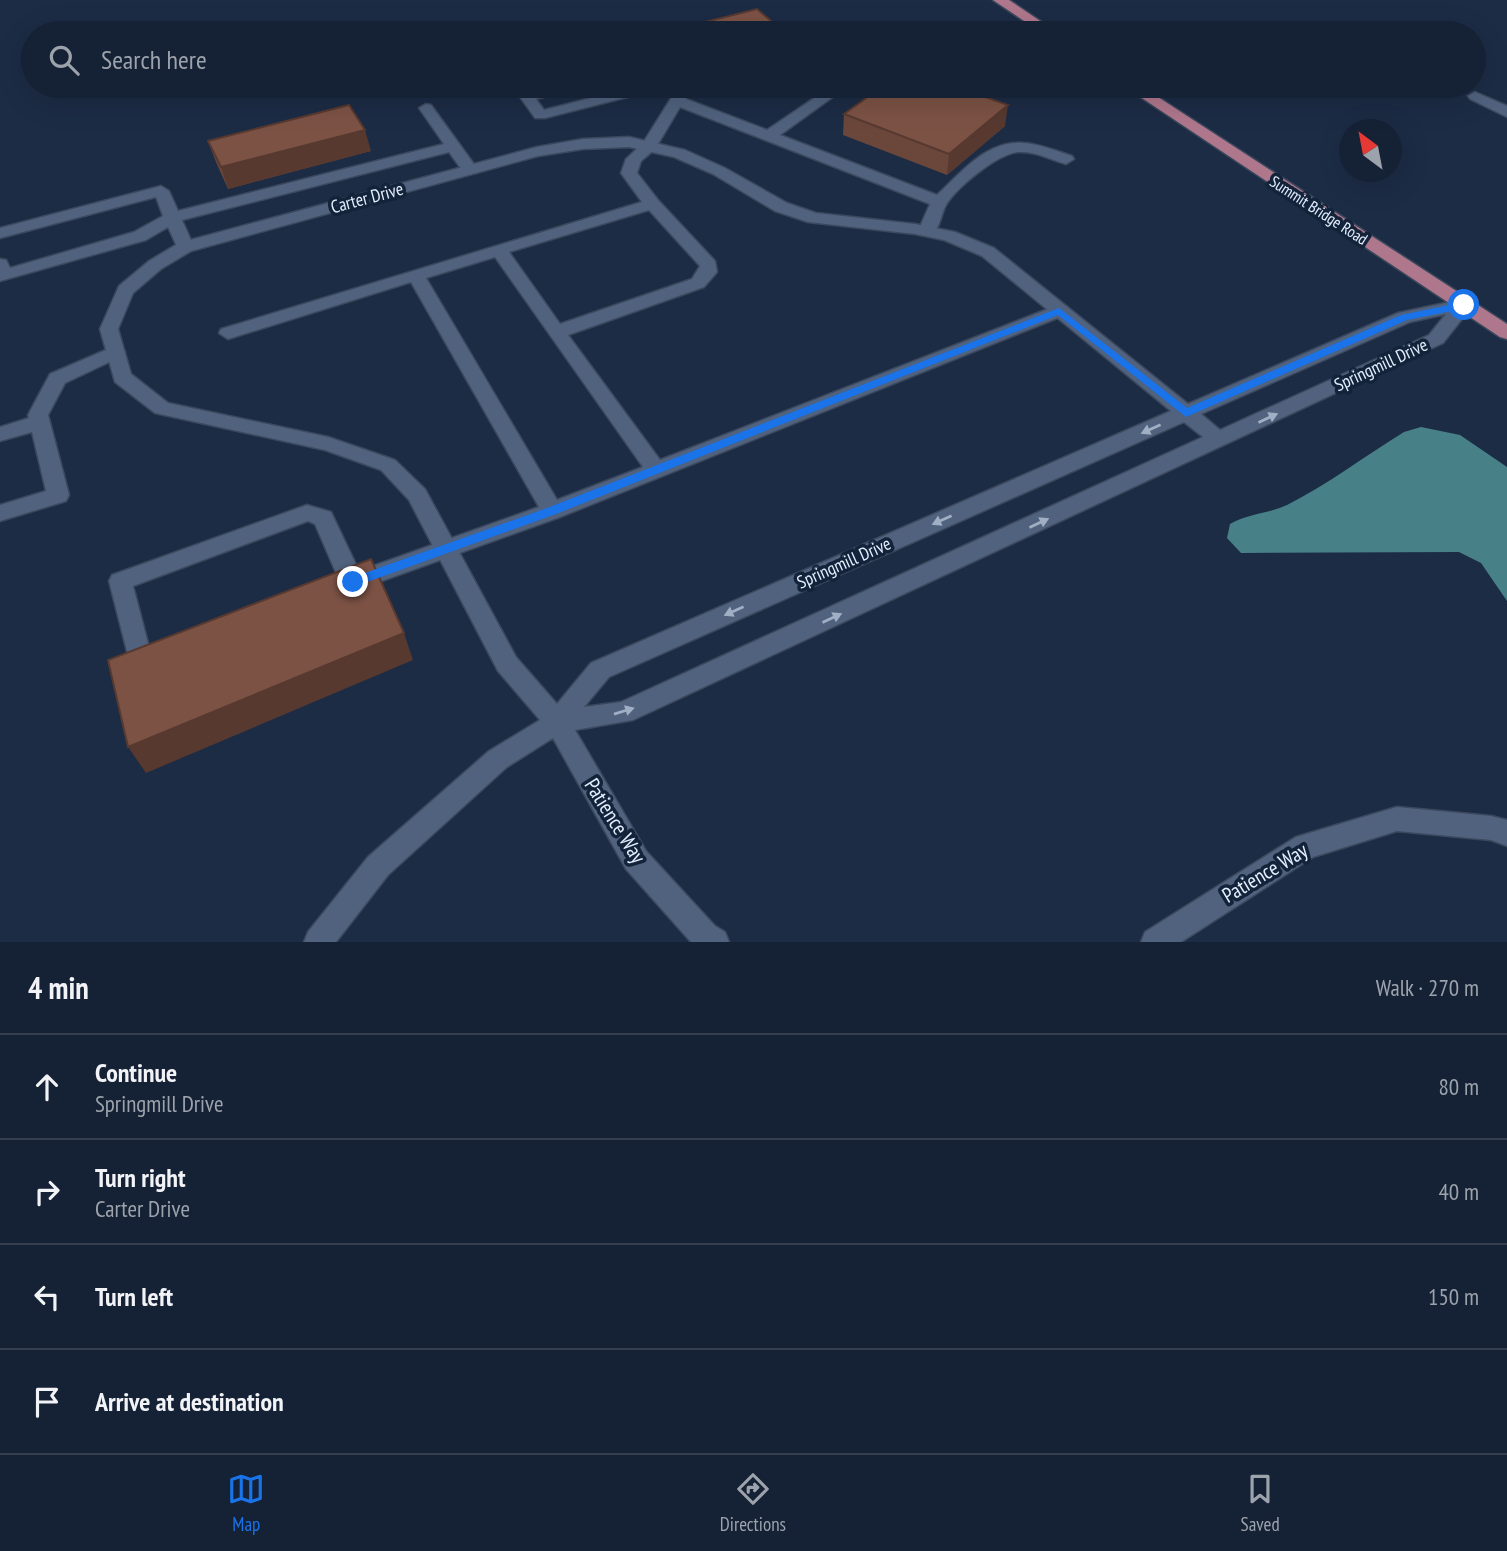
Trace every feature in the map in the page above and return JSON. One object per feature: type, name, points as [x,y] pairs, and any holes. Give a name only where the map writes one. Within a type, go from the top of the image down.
[{"type":"main road","points":[[1000,0],[1032,21]]},
{"type":"main road","name":"Summit Bridge Road","points":[[1148,98],[1507,333]]},
{"type":"street","points":[[528,98],[540,115],[607,98]]},
{"type":"street","points":[[556,332],[698,283],[708,272],[709,265],[652,204],[629,173],[634,159],[649,146],[673,98]]},
{"type":"street","points":[[686,98],[769,136],[939,202]]},
{"type":"street","points":[[769,136],[824,98]]},
{"type":"street","points":[[1479,98],[1507,112]]},
{"type":"street","points":[[426,108],[470,170]]},
{"type":"street","name":"Carter Drive","points":[[557,722],[507,664],[417,495],[388,466],[328,444],[162,408],[122,377],[108,328],[125,290],[155,265],[185,247],[537,152],[583,144],[629,142],[679,153],[719,171],[781,207],[814,218],[927,231],[949,236],[988,252],[1220,440]]},
{"type":"street","points":[[0,264],[2,276],[140,236],[173,218],[453,146]]},
{"type":"street","points":[[927,231],[939,202],[989,157],[1003,150],[1034,149],[1066,159]]},
{"type":"street","points":[[0,233],[161,191],[185,247]]},
{"type":"street","points":[[228,333],[652,204]]},
{"type":"street","points":[[499,250],[656,470]]},
{"type":"street","points":[[416,275],[552,511]]},
{"type":"street","name":"Springmill Drive","points":[[318,942],[378,866],[498,760],[557,722],[600,670],[1405,317],[1464,305]]},
{"type":"street","name":"Springmill Drive","points":[[557,722],[624,712],[1220,440],[1436,339],[1464,305]]},
{"type":"street","points":[[328,592],[552,511],[1059,311]]},
{"type":"street","points":[[0,513],[58,495],[38,415],[57,379],[115,352]]},
{"type":"street","points":[[0,434],[40,422]]},
{"type":"street","points":[[179,649],[141,664],[120,581],[307,513],[323,518],[353,582]]},
{"type":"street","name":"Patience Way","points":[[557,722],[636,860],[705,936],[715,942]]},
{"type":"street","name":"Patience Way","points":[[1155,942],[1306,846],[1397,819],[1491,828],[1507,833]]},
{"type":"shaded area","points":[[1421,427],[1460,435],[1507,467],[1507,601],[1481,563],[1459,552],[1241,553],[1227,538],[1230,524],[1287,505],[1404,432]]},
{"type":"building","points":[[757,9],[771,21],[709,21]]},
{"type":"building","points":[[866,98],[988,98],[1008,105],[949,154],[844,114]]},
{"type":"building","points":[[349,105],[365,130],[221,167],[208,141]]},
{"type":"building","points":[[371,559],[404,633],[128,747],[108,660]]},
{"type":"route","points":[[353,582],[552,511],[1059,311],[1186,413],[1405,317],[1464,305]]}]
